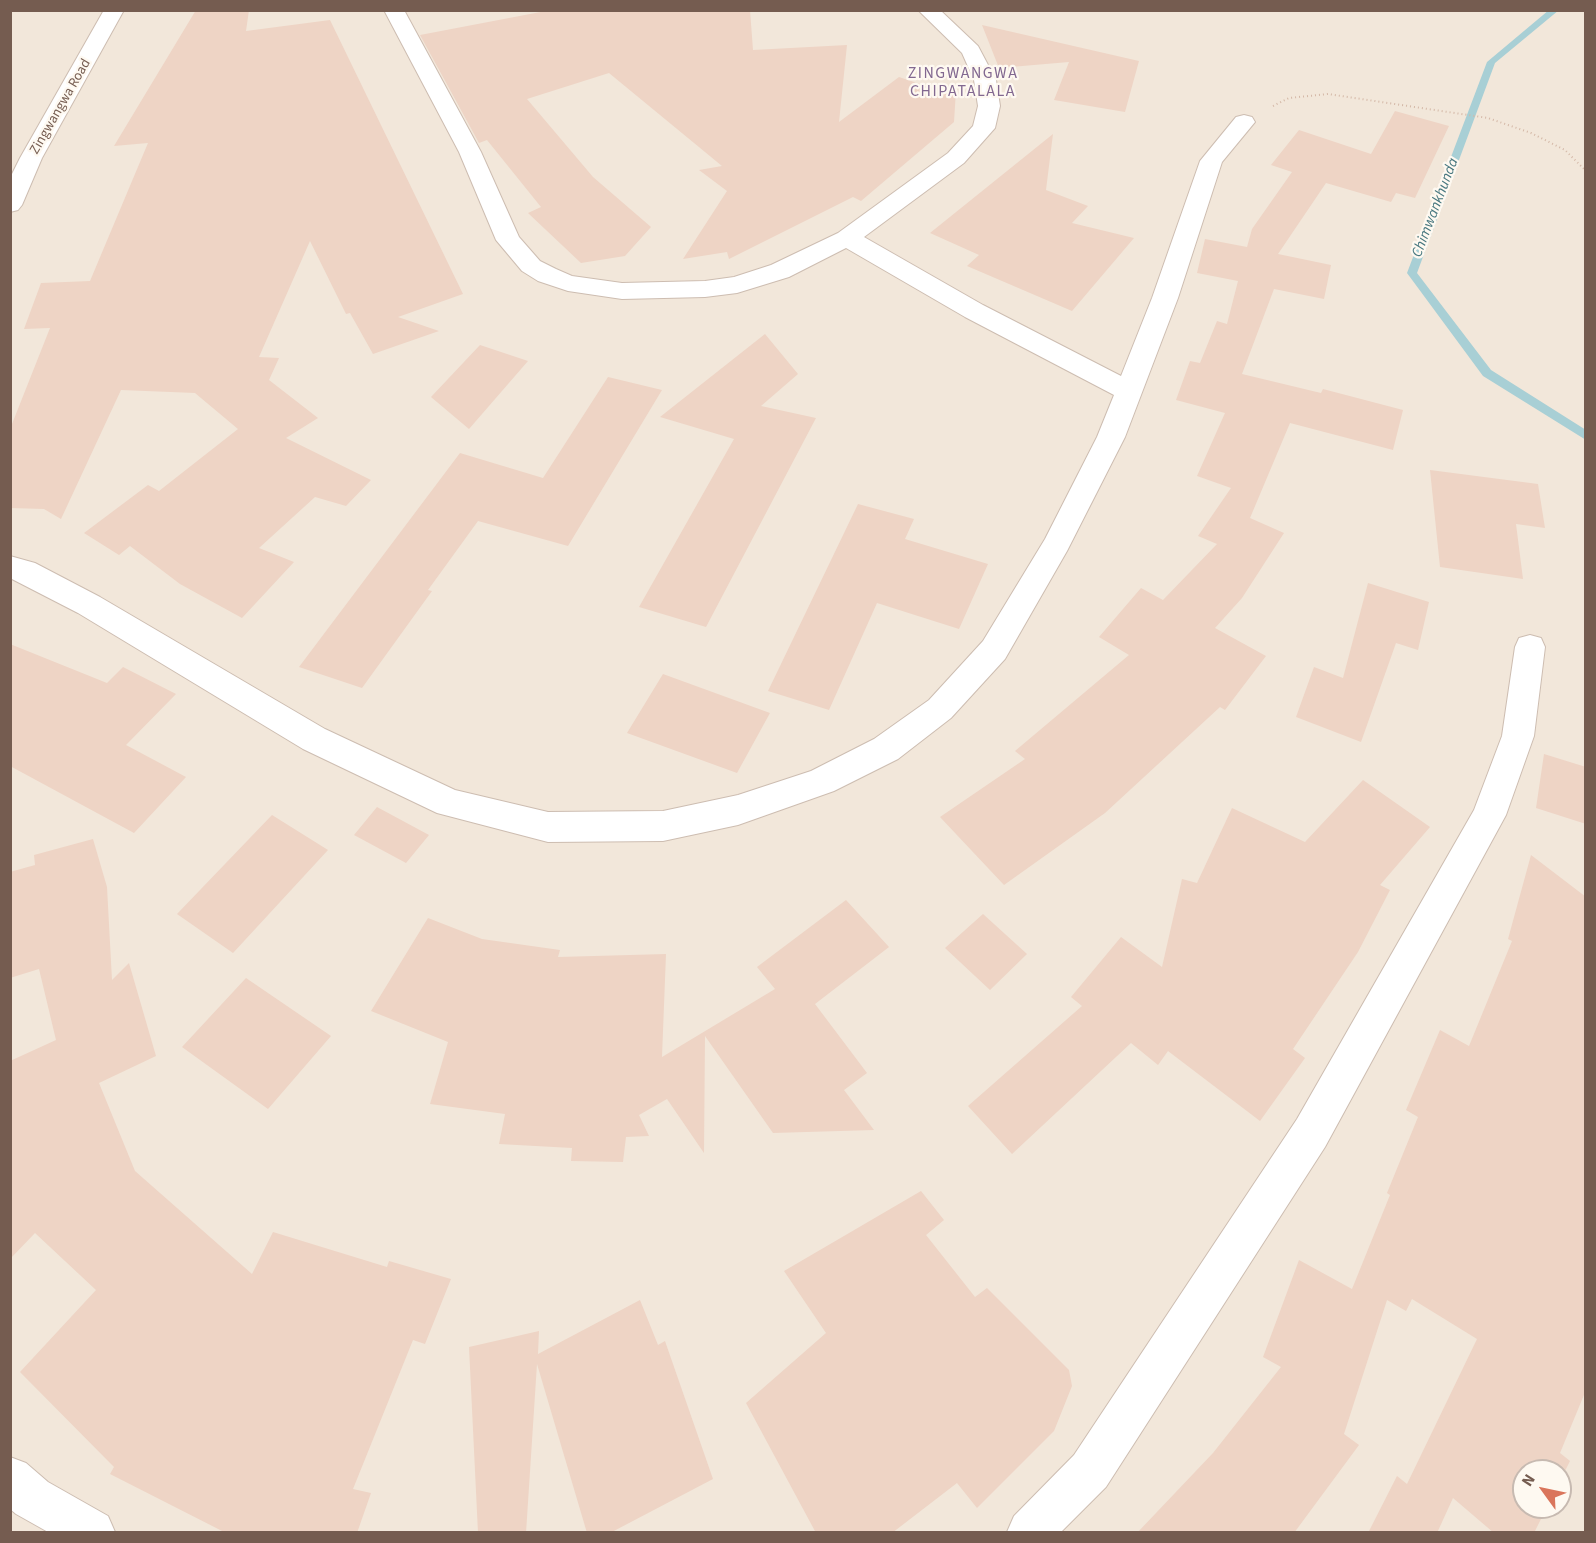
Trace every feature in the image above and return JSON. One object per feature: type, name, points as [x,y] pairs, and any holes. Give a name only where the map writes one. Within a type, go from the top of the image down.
[{"type":"street","name":"Zingwangwa Road","points":[[10,205],[21,158],[114,10]]},
{"type":"street","points":[[394,10],[470,152],[508,240],[531,266],[547,275],[568,283],[622,291],[705,289],[737,285],[780,271],[847,238],[956,158],[984,128],[989,106],[985,80],[971,50],[928,10]]},
{"type":"street","points":[[10,567],[25,571],[89,605],[314,739],[448,803],[548,826],[663,826],[738,810],[822,781],[886,749],[940,709],[1000,640],[1057,543],[1111,437],[1165,298],[1211,161],[1244,122]]},
{"type":"street","points":[[847,238],[974,311],[1128,391]]},
{"type":"street","points":[[1030,1533],[1090,1471],[1257,1219],[1311,1133],[1489,815],[1518,736],[1530,647]]},
{"type":"street","points":[[10,1479],[32,1498],[92,1533]]},
{"type":"path","points":[[1244,122],[1289,98],[1328,94],[1480,117],[1531,132],[1565,150],[1586,171]]},
{"type":"shaded area","points":[[10,11],[1585,11],[1585,1532],[11,1532]]},
{"type":"building","points":[[196,10],[249,10],[246,31],[330,20],[463,294],[398,317],[439,331],[373,354],[350,313],[346,314],[310,241],[259,357],[279,358],[269,380],[318,418],[286,438],[371,480],[346,506],[315,497],[259,548],[294,562],[242,618],[180,584],[130,546],[119,555],[84,533],[148,485],[159,491],[238,429],[195,393],[121,390],[61,519],[44,509],[10,508],[10,429],[50,328],[24,329],[41,283],[90,281],[148,143],[114,146]]},
{"type":"building","points":[[551,10],[750,10],[753,50],[847,45],[839,122],[899,77],[929,87],[956,90],[954,122],[861,201],[853,197],[729,259],[727,252],[683,259],[727,191],[699,170],[722,166],[609,73],[527,99],[593,177],[651,227],[625,256],[581,263],[528,213],[541,207],[487,140],[479,143],[420,35]]},
{"type":"building","points":[[982,25],[1139,61],[1125,112],[1054,100],[1069,62],[999,68]]},
{"type":"building","points":[[1395,111],[1449,126],[1415,198],[1396,193],[1391,202],[1326,183],[1278,254],[1331,265],[1324,299],[1274,289],[1242,374],[1321,393],[1323,389],[1403,410],[1393,450],[1290,423],[1250,518],[1284,533],[1242,598],[1215,628],[1266,656],[1225,710],[1220,707],[1105,813],[1004,885],[940,817],[1025,759],[1015,751],[1129,655],[1099,637],[1141,588],[1163,600],[1217,544],[1198,536],[1231,488],[1197,476],[1225,413],[1176,400],[1190,361],[1200,363],[1217,321],[1227,324],[1238,281],[1197,273],[1205,239],[1247,247],[1252,229],[1292,172],[1271,165],[1299,130],[1371,154]]},
{"type":"building","points":[[1053,134],[1046,190],[1088,206],[1072,223],[1134,238],[1072,311],[967,266],[979,255],[930,233]]},
{"type":"building","points":[[765,334],[798,374],[761,406],[816,418],[706,627],[639,607],[734,439],[660,417]]},
{"type":"building","points":[[480,345],[528,361],[469,429],[431,397]]},
{"type":"building","points":[[608,377],[662,390],[568,546],[478,521],[428,590],[432,591],[362,688],[299,667],[460,453],[543,478]]},
{"type":"building","points":[[1430,470],[1538,484],[1545,528],[1516,524],[1523,579],[1440,567]]},
{"type":"building","points":[[858,504],[914,519],[905,539],[988,564],[959,629],[877,603],[829,710],[768,691]]},
{"type":"building","points":[[1368,583],[1429,602],[1418,650],[1396,643],[1361,742],[1296,717],[1314,667],[1343,678]]},
{"type":"building","points":[[10,644],[107,683],[123,667],[176,694],[126,745],[186,777],[134,833],[10,766]]},
{"type":"building","points":[[663,674],[770,713],[737,773],[627,733]]},
{"type":"building","points":[[1544,754],[1586,767],[1586,824],[1536,808]]},
{"type":"building","points":[[1363,780],[1430,827],[1380,885],[1390,890],[1358,952],[1293,1049],[1305,1058],[1260,1121],[1168,1051],[1158,1065],[1131,1043],[1012,1154],[968,1106],[1082,1006],[1071,997],[1121,937],[1162,967],[1182,879],[1197,883],[1232,808],[1305,842]]},
{"type":"building","points":[[377,807],[429,835],[406,863],[354,835]]},
{"type":"building","points":[[272,815],[328,850],[233,953],[177,914]]},
{"type":"building","points":[[93,839],[107,887],[112,980],[129,963],[156,1056],[99,1083],[135,1171],[252,1274],[273,1232],[387,1267],[389,1261],[451,1279],[425,1344],[413,1340],[353,1489],[371,1493],[357,1533],[226,1533],[110,1474],[114,1467],[20,1372],[96,1290],[35,1233],[10,1259],[10,1061],[56,1040],[39,969],[10,978],[10,872],[35,865],[34,855]]},
{"type":"building","points":[[1531,855],[1586,897],[1586,1390],[1560,1453],[1568,1459],[1512,1459],[1512,1519],[1541,1519],[1534,1533],[1494,1533],[1453,1498],[1437,1533],[1368,1533],[1397,1476],[1407,1484],[1477,1339],[1412,1299],[1406,1311],[1387,1300],[1344,1434],[1359,1445],[1294,1533],[1137,1533],[1213,1453],[1281,1367],[1263,1357],[1299,1260],[1352,1289],[1390,1195],[1387,1193],[1418,1117],[1406,1110],[1440,1030],[1469,1046],[1512,941],[1508,939]]},
{"type":"building","points":[[846,900],[889,947],[815,1004],[867,1073],[844,1090],[874,1130],[773,1133],[705,1036],[704,1153],[667,1099],[639,1115],[649,1136],[626,1137],[623,1162],[571,1161],[572,1148],[499,1144],[505,1114],[430,1104],[448,1042],[371,1011],[428,918],[482,939],[560,950],[558,957],[666,954],[662,1057],[775,989],[757,967]]},
{"type":"building","points":[[983,914],[1027,954],[990,990],[945,948]]},
{"type":"building","points":[[246,978],[331,1036],[268,1109],[182,1047]]},
{"type":"building","points":[[921,1191],[944,1220],[926,1235],[975,1297],[987,1288],[1069,1370],[1072,1386],[1054,1431],[977,1508],[957,1483],[892,1533],[816,1533],[746,1403],[826,1333],[784,1271]]},
{"type":"building","points":[[640,1300],[658,1345],[665,1341],[713,1479],[610,1533],[587,1533],[537,1364],[526,1533],[478,1533],[469,1347],[539,1331],[538,1354]]},
{"type":"waterway","name":"Chimwankhunda","points":[[1555,10],[1491,62],[1412,273],[1487,373],[1586,436]]},
{"type":"district","name":"ZINGWANGWA CHIPATALALA","points":[[963,83]]}]
